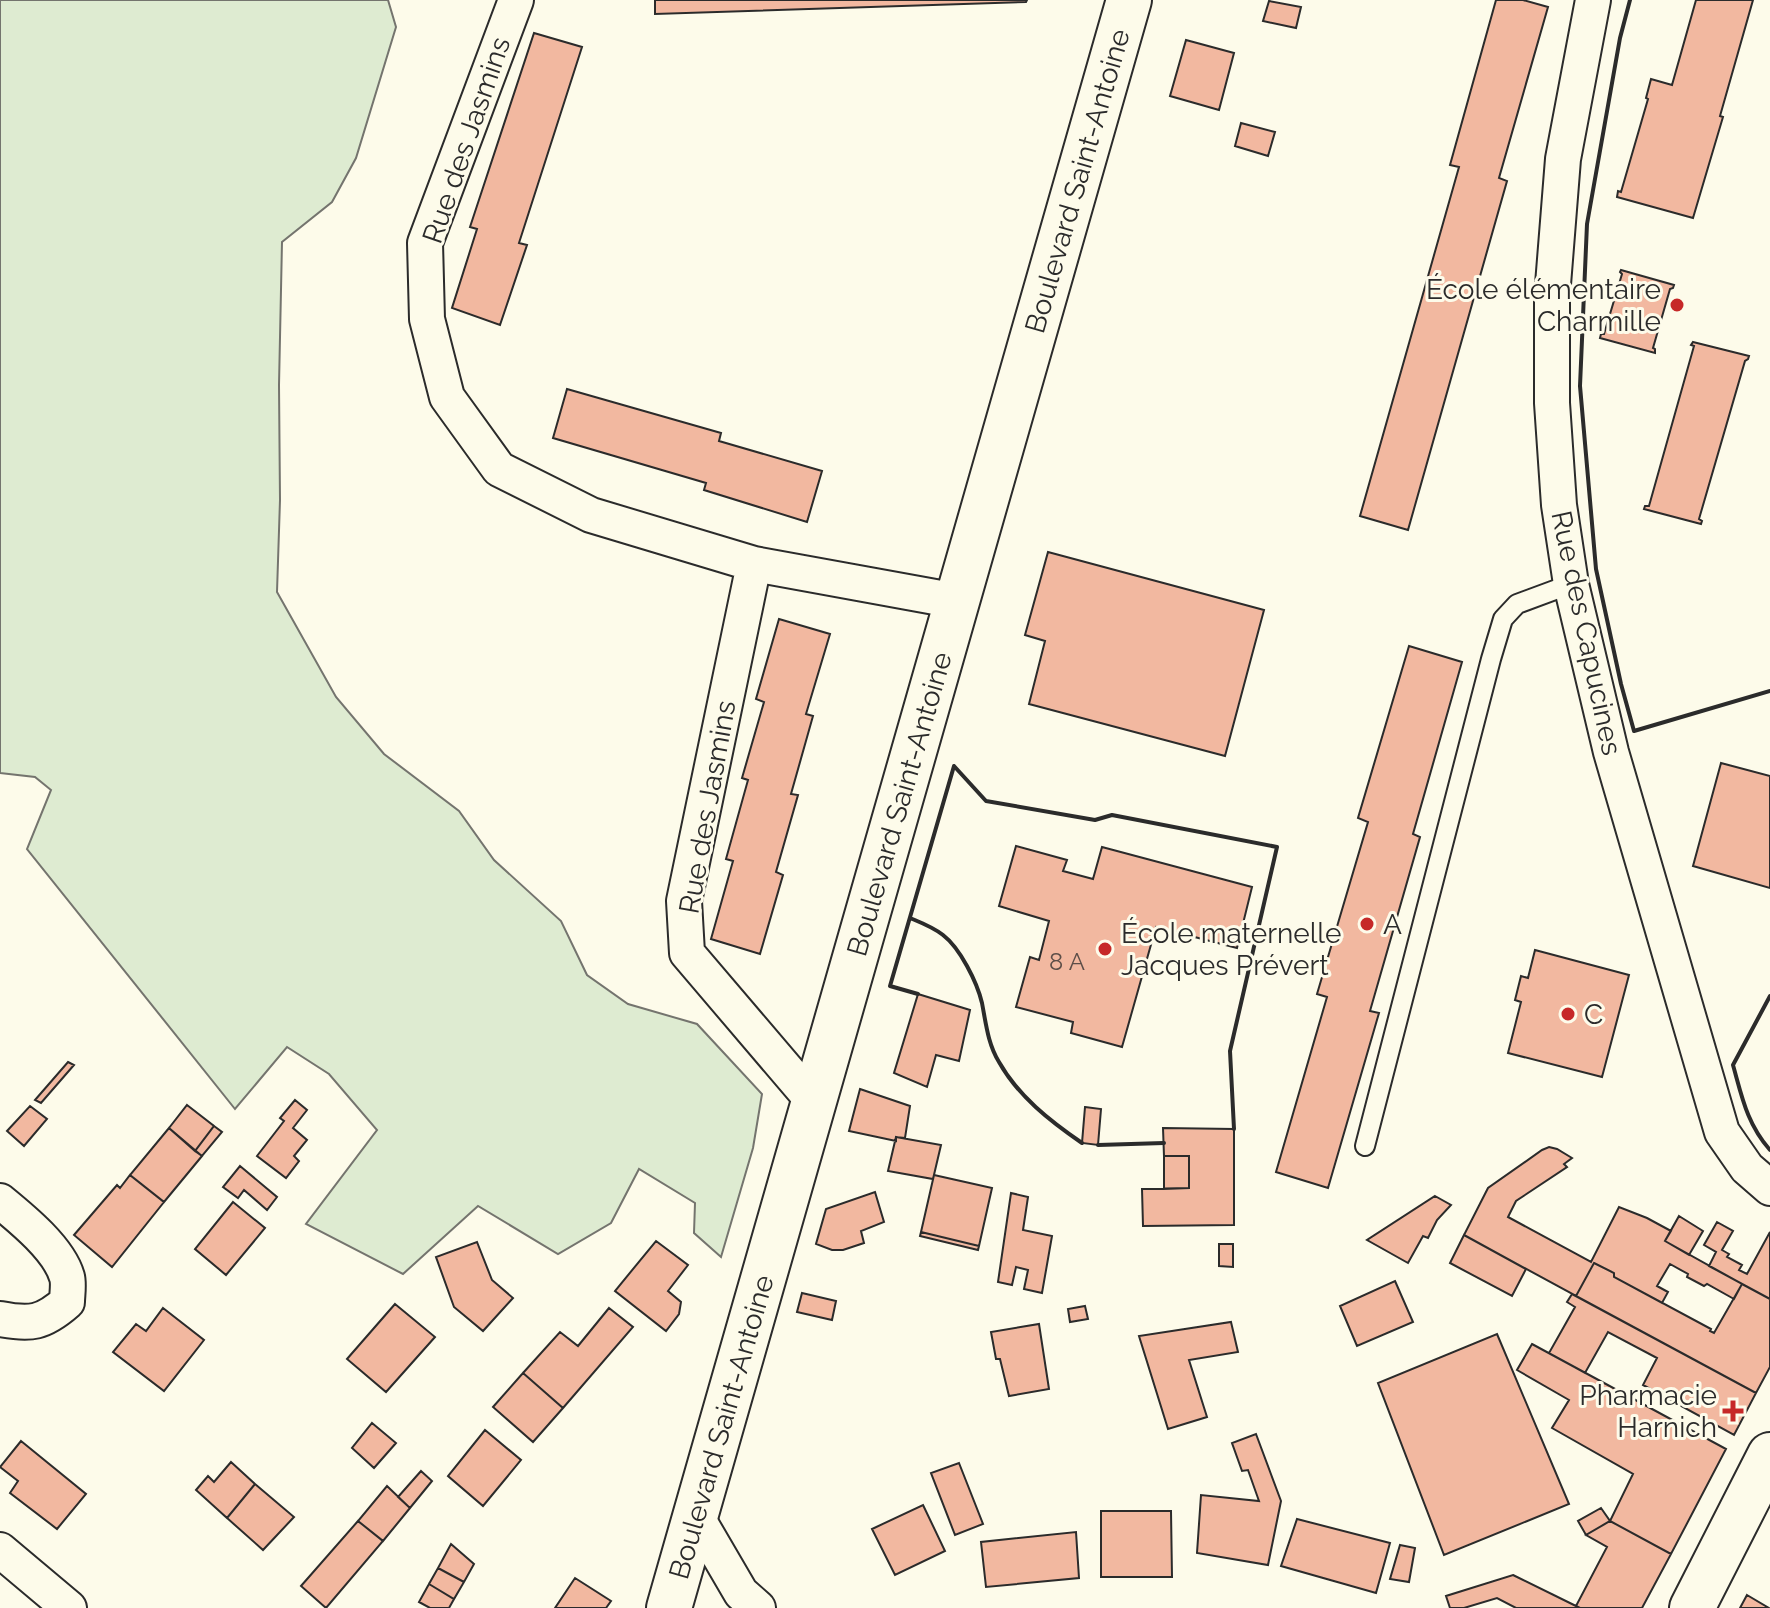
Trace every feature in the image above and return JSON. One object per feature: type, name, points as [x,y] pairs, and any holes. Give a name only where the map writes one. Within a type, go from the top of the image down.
[{"type":"street","name":"Rue des Jasmins","points":[[516,0],[425,243],[427,319],[447,397],[499,469],[591,515],[754,564],[957,601]]},
{"type":"street","name":"Boulevard Saint-Antoine","points":[[669,1608],[1129,0]]},
{"type":"street","name":"Rue des Capucines","points":[[1593,0],[1563,159],[1552,297],[1552,403],[1559,505],[1571,584],[1611,752],[1722,1132],[1747,1168],[1770,1188]]},
{"type":"street","name":"Rue des Jasmins","points":[[754,564],[684,901],[687,953],[814,1102]]},
{"type":"street","points":[[0,1201],[21,1218],[55,1255],[67,1278],[67,1302],[49,1318],[21,1323],[0,1319]]},
{"type":"street","points":[[1692,1608],[1770,1455]]},
{"type":"street","points":[[696,1516],[741,1593],[758,1608]]},
{"type":"street","points":[[0,1550],[69,1608]]},
{"type":"lane","points":[[1365,1146],[1503,619],[1517,604],[1571,584]]},
{"type":"green space","points":[[0,0],[388,0],[396,27],[356,158],[332,202],[282,242],[277,592],[336,697],[384,754],[459,811],[494,860],[561,921],[587,975],[628,1004],[697,1024],[762,1094],[753,1148],[721,1257],[694,1233],[695,1203],[639,1169],[611,1223],[558,1254],[478,1206],[403,1274],[306,1224],[377,1130],[329,1074],[287,1047],[235,1109],[27,849],[51,790],[35,777],[0,773]]},
{"type":"building","points":[[655,0],[1027,0],[655,14]]},
{"type":"building","points":[[1496,0],[1523,0],[1548,7],[1499,178],[1507,181],[1408,530],[1360,516],[1459,167],[1450,165]]},
{"type":"building","points":[[1696,0],[1753,0],[1693,218],[1617,197],[1648,99],[1651,79],[1672,85]]},
{"type":"building","points":[[1269,1],[1301,7],[1296,28],[1263,21]]},
{"type":"building","points":[[534,33],[582,47],[519,243],[527,245],[500,325],[452,308],[477,229],[470,227]]},
{"type":"building","points":[[1186,40],[1234,53],[1219,110],[1170,96]]},
{"type":"building","points":[[1241,123],[1275,132],[1268,156],[1235,146]]},
{"type":"building","points":[[1621,270],[1674,285],[1670,289],[1653,348],[1655,353],[1600,338],[1604,334]]},
{"type":"building","points":[[1693,342],[1749,356],[1699,519],[1701,524],[1644,509],[1649,506]]},
{"type":"building","points":[[567,389],[721,433],[719,441],[822,471],[807,522],[704,490],[706,483],[553,438]]},
{"type":"building","points":[[1048,552],[1264,610],[1225,756],[1029,704],[1045,641],[1025,635]]},
{"type":"building","points":[[779,619],[830,634],[806,714],[813,716],[791,794],[798,795],[776,872],[783,875],[760,954],[711,939],[733,861],[726,859],[748,780],[742,778],[764,702],[756,699]]},
{"type":"building","name":"A","points":[[1409,646],[1462,662],[1413,834],[1420,837],[1370,1011],[1379,1013],[1328,1188],[1276,1172],[1327,997],[1317,994],[1368,822],[1358,818]]},
{"type":"building","points":[[1721,763],[1770,776],[1770,888],[1693,866]]},
{"type":"building","points":[[1016,846],[1067,860],[1063,871],[1093,879],[1102,847],[1252,887],[1237,948],[1156,927],[1122,1047],[1071,1033],[1073,1022],[1016,1007],[1030,957],[1039,960],[1049,921],[999,906]]},
{"type":"building","name":"C","points":[[1535,950],[1629,975],[1602,1077],[1508,1053],[1521,1002],[1515,1000],[1521,976],[1528,978]]},
{"type":"building","points":[[918,994],[970,1010],[959,1061],[936,1055],[927,1087],[894,1073]]},
{"type":"building","points":[[68,1062],[74,1065],[41,1103],[35,1100]]},
{"type":"building","points":[[860,1089],[910,1106],[905,1138],[896,1137],[896,1141],[849,1131]]},
{"type":"building","points":[[295,1100],[307,1110],[293,1128],[307,1140],[294,1156],[299,1161],[286,1178],[257,1156],[284,1121],[280,1118]]},
{"type":"building","points":[[187,1105],[214,1126],[195,1151],[169,1128]]},
{"type":"building","points":[[30,1106],[47,1119],[24,1146],[7,1131]]},
{"type":"building","points":[[1085,1107],[1101,1109],[1098,1145],[1082,1143]]},
{"type":"building","points":[[214,1126],[222,1132],[202,1156],[195,1151]]},
{"type":"building","points":[[169,1128],[202,1156],[164,1202],[130,1175]]},
{"type":"building","points":[[1163,1128],[1234,1129],[1234,1225],[1143,1226],[1142,1189],[1189,1188],[1189,1156],[1164,1156]]},
{"type":"building","points":[[896,1137],[941,1145],[933,1179],[888,1171]]},
{"type":"building","points":[[1549,1147],[1572,1158],[1564,1164],[1567,1167],[1516,1201],[1508,1217],[1591,1262],[1619,1207],[1671,1231],[1665,1241],[1742,1284],[1734,1299],[1687,1277],[1688,1274],[1670,1264],[1657,1286],[1668,1292],[1662,1303],[1594,1263],[1576,1296],[1464,1235],[1488,1188]]},
{"type":"building","points":[[1164,1156],[1189,1156],[1189,1188],[1164,1189]]},
{"type":"building","points":[[240,1166],[277,1197],[267,1210],[244,1190],[238,1198],[223,1187]]},
{"type":"building","points":[[130,1175],[164,1202],[112,1267],[74,1235],[117,1185],[120,1188]]},
{"type":"building","points":[[934,1175],[992,1188],[979,1246],[921,1232]]},
{"type":"building","points":[[875,1192],[884,1222],[861,1231],[864,1243],[843,1250],[816,1244],[826,1209]]},
{"type":"building","points":[[1011,1193],[1028,1197],[1023,1230],[1052,1236],[1042,1293],[1024,1289],[1028,1270],[1016,1267],[1012,1285],[998,1282]]},
{"type":"building","points":[[1435,1196],[1451,1205],[1437,1220],[1428,1238],[1423,1236],[1408,1263],[1367,1240]]},
{"type":"building","points":[[233,1202],[265,1228],[226,1275],[195,1249]]},
{"type":"building","points":[[1679,1216],[1703,1231],[1689,1255],[1665,1241]]},
{"type":"building","points":[[1717,1222],[1733,1231],[1722,1250],[1729,1254],[1727,1257],[1742,1265],[1739,1270],[1747,1274],[1770,1232],[1770,1299],[1709,1266],[1716,1252],[1704,1245]]},
{"type":"building","points":[[921,1232],[979,1246],[978,1250],[920,1236]]},
{"type":"building","points":[[1464,1235],[1526,1269],[1512,1296],[1450,1263]]},
{"type":"building","points":[[656,1241],[688,1265],[668,1291],[681,1302],[679,1314],[666,1331],[615,1291]]},
{"type":"building","points":[[477,1242],[492,1280],[513,1298],[483,1331],[454,1307],[436,1257]]},
{"type":"building","points":[[1219,1244],[1233,1244],[1233,1267],[1219,1266]]},
{"type":"building","points":[[1594,1263],[1714,1333],[1742,1284],[1770,1299],[1770,1367],[1756,1393],[1576,1296]]},
{"type":"building","points":[[1395,1281],[1413,1322],[1357,1346],[1340,1306]]},
{"type":"building","points":[[802,1293],[836,1301],[832,1320],[797,1312]]},
{"type":"building","points":[[1572,1294],[1756,1393],[1734,1435],[1643,1385],[1657,1358],[1608,1332],[1585,1373],[1549,1353],[1575,1307],[1567,1302]]},
{"type":"building","points":[[395,1304],[435,1337],[386,1392],[347,1359]]},
{"type":"building","points":[[1085,1306],[1088,1319],[1070,1322],[1068,1309]]},
{"type":"building","points":[[163,1308],[204,1340],[164,1391],[113,1352],[136,1324],[146,1331]]},
{"type":"building","points":[[609,1308],[633,1327],[563,1408],[523,1373],[560,1332],[578,1346]]},
{"type":"building","points":[[1231,1322],[1238,1352],[1189,1360],[1207,1417],[1168,1429],[1139,1336]]},
{"type":"building","points":[[1039,1324],[1049,1389],[1009,1396],[1000,1359],[996,1359],[991,1332]]},
{"type":"building","points":[[1497,1334],[1569,1504],[1444,1555],[1378,1383]]},
{"type":"building","points":[[1532,1344],[1726,1449],[1671,1554],[1610,1521],[1633,1474],[1552,1428],[1569,1400],[1517,1370]]},
{"type":"building","points":[[523,1373],[563,1408],[533,1442],[493,1407]]},
{"type":"building","points":[[372,1423],[396,1443],[374,1468],[352,1448]]},
{"type":"building","points":[[485,1430],[521,1460],[483,1506],[448,1476]]},
{"type":"building","points":[[1256,1434],[1281,1501],[1268,1565],[1197,1553],[1201,1495],[1259,1501],[1248,1470],[1242,1471],[1232,1443]]},
{"type":"building","points":[[21,1441],[86,1494],[57,1529],[10,1493],[18,1481],[0,1467]]},
{"type":"building","points":[[231,1462],[255,1484],[227,1518],[196,1490],[208,1476],[214,1482]]},
{"type":"building","points":[[959,1463],[983,1524],[955,1535],[931,1473]]},
{"type":"building","points":[[421,1471],[432,1481],[410,1508],[398,1497]]},
{"type":"building","points":[[255,1484],[294,1517],[263,1550],[227,1518]]},
{"type":"building","points":[[387,1486],[410,1508],[383,1541],[358,1521]]},
{"type":"building","points":[[923,1505],[945,1551],[895,1575],[872,1529]]},
{"type":"building","points":[[1601,1508],[1610,1521],[1586,1535],[1578,1521]]},
{"type":"building","points":[[1101,1511],[1171,1511],[1172,1577],[1101,1577]]},
{"type":"building","points":[[1297,1519],[1390,1543],[1376,1593],[1281,1566]]},
{"type":"building","points":[[358,1521],[383,1541],[326,1608],[301,1586]]},
{"type":"building","points":[[1610,1521],[1671,1554],[1642,1608],[1576,1606],[1607,1547],[1586,1535]]},
{"type":"building","points":[[1076,1532],[1079,1578],[986,1587],[981,1542]]},
{"type":"building","points":[[451,1544],[474,1564],[464,1582],[438,1568]]},
{"type":"building","points":[[1400,1545],[1415,1548],[1409,1582],[1390,1579]]},
{"type":"building","points":[[438,1568],[464,1582],[454,1599],[429,1584]]},
{"type":"building","points":[[1513,1575],[1580,1608],[1516,1608],[1497,1598],[1464,1608],[1450,1608],[1446,1596]]},
{"type":"building","points":[[575,1578],[611,1601],[606,1608],[555,1608]]},
{"type":"building","points":[[429,1584],[454,1599],[449,1608],[430,1608],[419,1602]]},
{"type":"building","points":[[1747,1595],[1769,1608],[1740,1608]]},
{"type":"wall","points":[[1630,0],[1620,38],[1587,224],[1580,386],[1596,569],[1634,731],[1770,691]]},
{"type":"wall","points":[[918,994],[890,986],[954,766],[986,801],[1095,820],[1112,815],[1277,847],[1230,1051],[1234,1129]]},
{"type":"wall","points":[[910,918],[943,935],[961,957],[980,995],[992,1048],[1015,1086],[1047,1117],[1082,1143]]},
{"type":"wall","points":[[1770,996],[1733,1065],[1751,1120],[1770,1150]]},
{"type":"wall","points":[[1098,1145],[1164,1143]]},
{"type":"place","name":"École élémentaire Charmille","points":[[1677,305]]},
{"type":"place","name":"A","points":[[1367,924]]},
{"type":"place","name":"École maternelle Jacques Prévert","points":[[1105,949]]},
{"type":"place","name":"C","points":[[1568,1014]]},
{"type":"place","name":"Pharmacie Harnich","points":[[1733,1411]]}]
